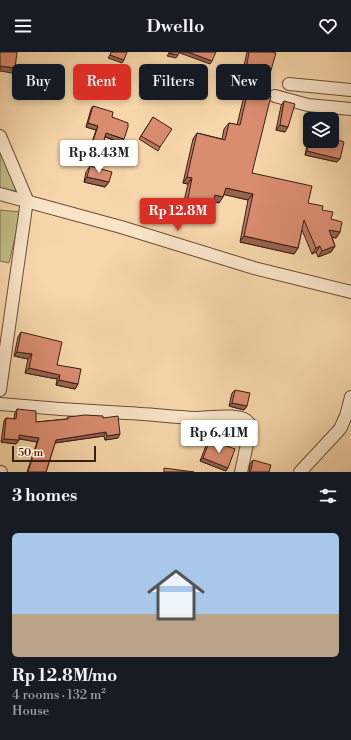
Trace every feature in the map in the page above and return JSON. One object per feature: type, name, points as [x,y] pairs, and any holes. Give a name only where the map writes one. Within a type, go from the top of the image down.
[{"type":"street","points":[[288,84],[351,90]]},
{"type":"street","points":[[275,96],[308,105],[351,109]]},
{"type":"street","points":[[0,136],[27,200],[0,387]]},
{"type":"street","points":[[0,194],[27,200],[154,236],[254,268],[351,292]]},
{"type":"street","points":[[300,472],[340,429],[346,416],[351,397]]},
{"type":"street","points":[[0,404],[53,409],[197,418],[234,416],[244,418],[250,426],[241,472]]},
{"type":"shaded area","points":[[0,147],[19,191],[0,189]]},
{"type":"shaded area","points":[[0,210],[21,212],[9,263],[0,261]]},
{"type":"building","points":[[0,52],[17,52],[16,64],[12,64],[12,68],[0,66]]},
{"type":"building","points":[[111,52],[127,52],[124,60],[110,55]]},
{"type":"building","points":[[169,52],[179,52],[178,55]]},
{"type":"building","points":[[188,52],[216,52],[212,61]]},
{"type":"building","points":[[249,52],[276,53],[271,70],[271,64],[247,64]]},
{"type":"building","points":[[246,100],[270,100],[252,173],[312,186],[308,203],[323,206],[322,210],[333,212],[331,219],[342,222],[340,232],[329,230],[335,246],[322,251],[320,246],[316,248],[304,220],[298,248],[244,236],[253,194],[226,188],[223,197],[215,195],[211,213],[186,208],[192,178],[187,177],[197,133],[225,140],[229,123],[240,125]]},
{"type":"building","points":[[284,101],[295,104],[288,127],[280,125]]},
{"type":"building","points":[[93,106],[113,112],[112,117],[128,123],[124,139],[106,133],[103,144],[93,141],[98,126],[88,123]]},
{"type":"building","points":[[153,117],[172,129],[160,147],[141,136]]},
{"type":"building","points":[[339,140],[344,142],[340,159],[307,151],[308,148],[339,148]]},
{"type":"building","points":[[90,166],[112,172],[109,182],[87,177]]},
{"type":"building","points":[[21,332],[62,342],[57,365],[81,369],[78,384],[59,380],[60,375],[29,368],[32,354],[17,352]]},
{"type":"building","points":[[235,390],[250,393],[247,406],[232,403]]},
{"type":"building","points":[[17,409],[36,411],[36,422],[68,419],[68,417],[85,415],[103,416],[103,418],[118,416],[120,434],[107,436],[106,432],[56,440],[46,472],[28,472],[39,438],[19,435],[19,440],[4,439],[6,418],[16,419]]},
{"type":"building","points":[[210,440],[235,449],[228,468],[203,458]]},
{"type":"building","points":[[253,460],[271,465],[269,472],[249,472],[251,470]]},
{"type":"building","points":[[164,468],[194,472],[164,472]]}]
